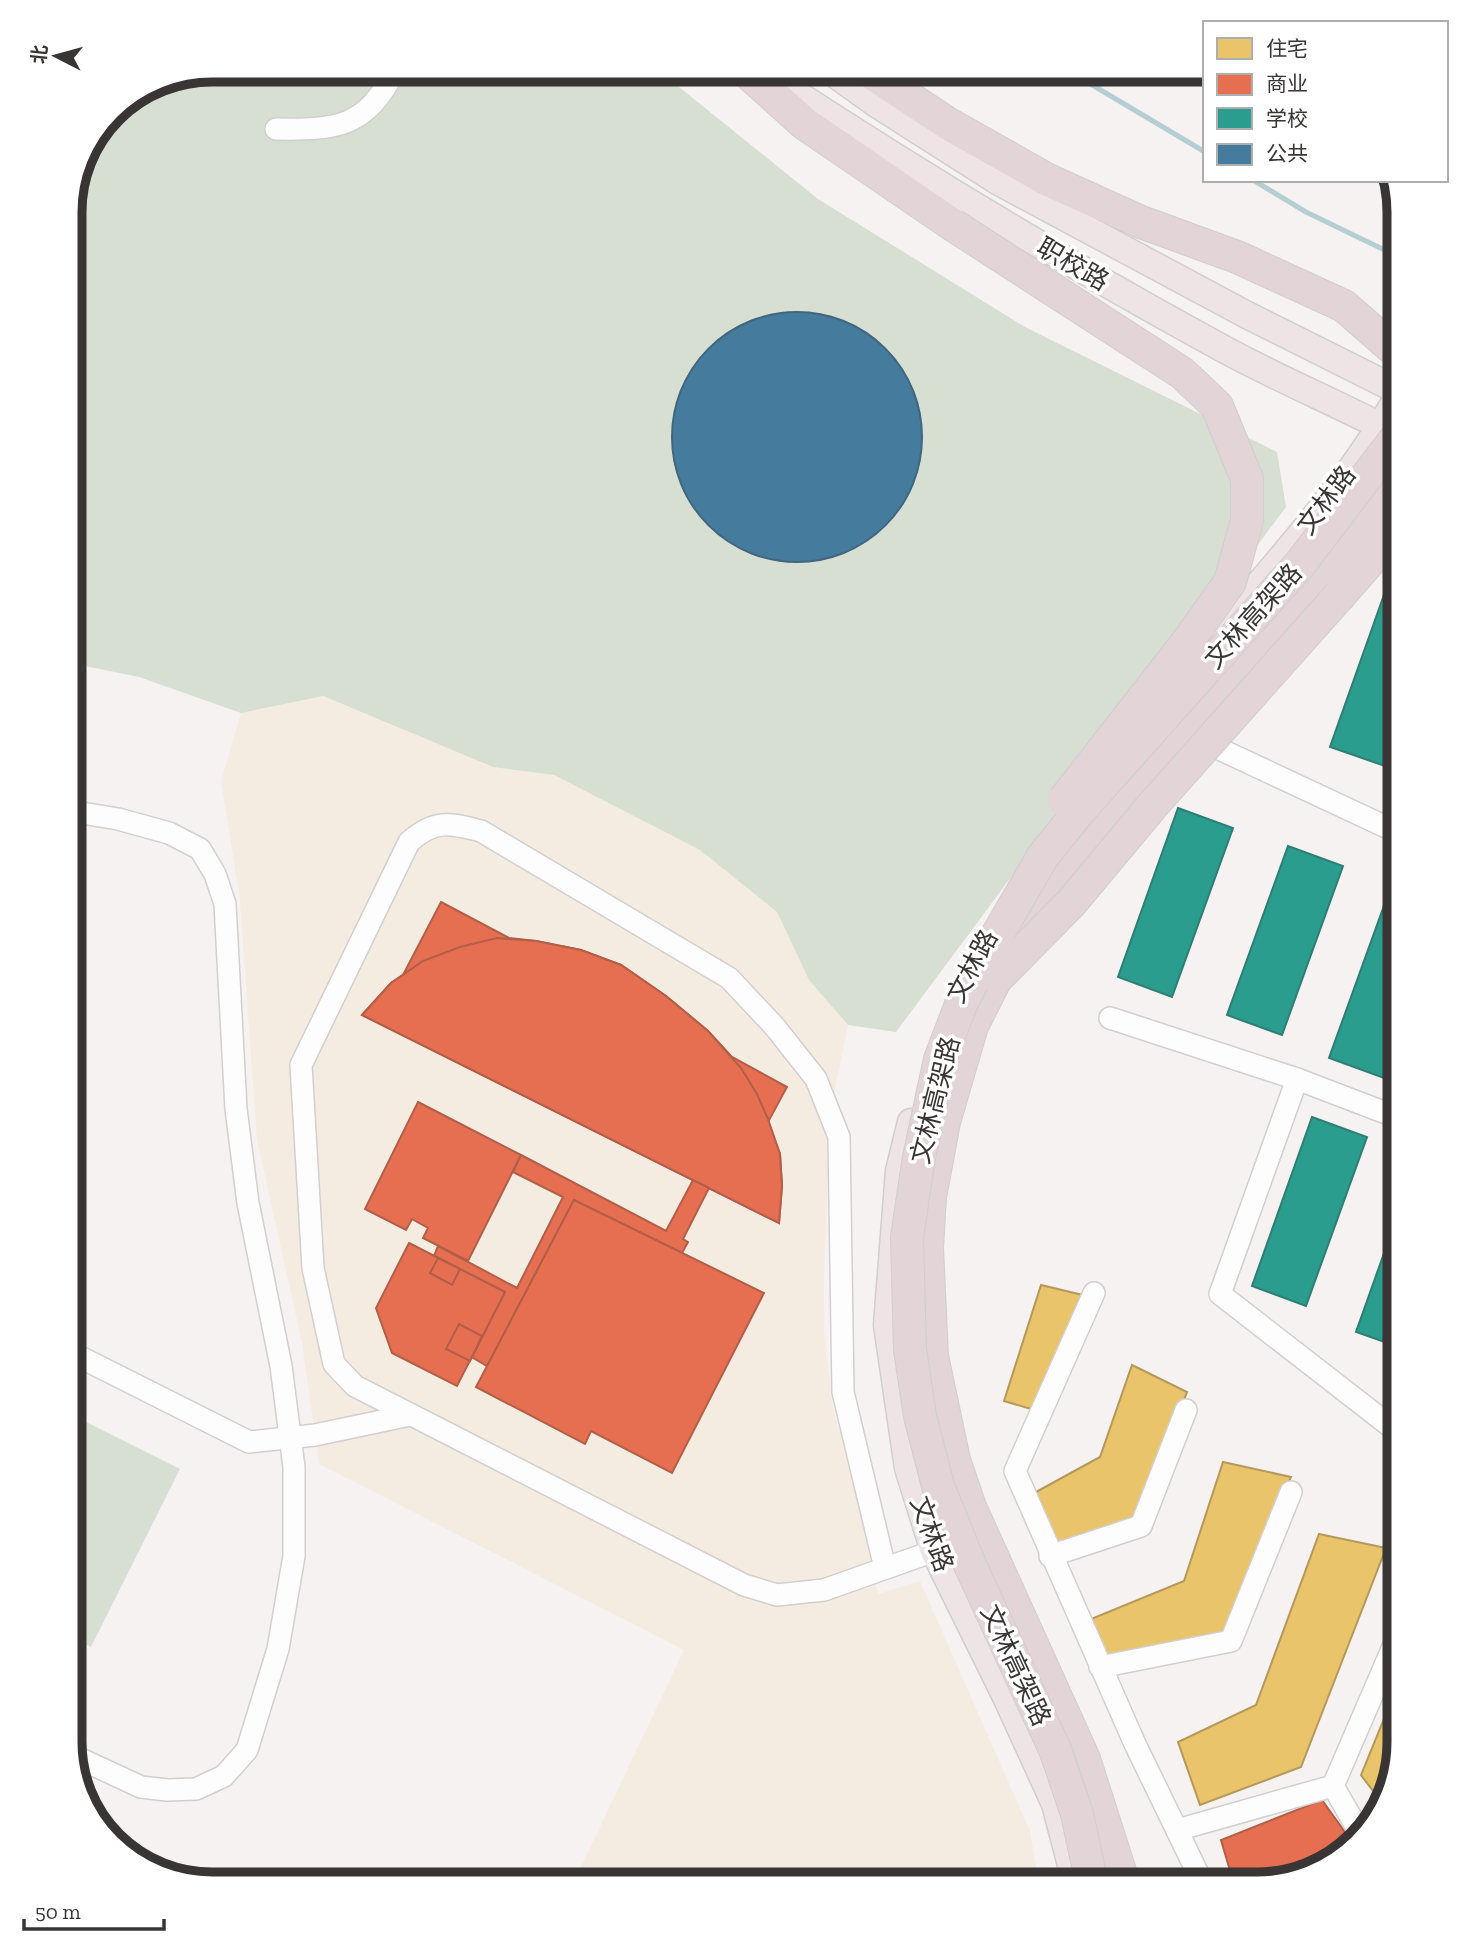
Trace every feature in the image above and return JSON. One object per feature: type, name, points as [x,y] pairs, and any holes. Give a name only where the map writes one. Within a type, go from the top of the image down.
[{"type":"highway","points":[[759,83],[805,124],[953,225],[1182,373],[1217,406],[1247,479],[1247,520],[1230,582],[1188,641],[1067,794],[996,937]]},
{"type":"highway","points":[[886,83],[947,123],[1048,180],[1141,222],[1237,257],[1344,306],[1387,344]]},
{"type":"highway","name":"文林高架路","points":[[1089,1872],[1077,1814],[1056,1752],[970,1564],[938,1486],[920,1416],[909,1350],[907,1237],[919,1157],[940,1059],[962,1002],[1043,856],[1082,807],[1300,564],[1387,441]]},
{"type":"highway","name":"文林高架路","points":[[1120,1872],[1084,1759],[970,1507],[954,1460],[932,1356],[926,1248],[930,1197],[944,1122],[972,1026],[1014,943],[1120,796],[1318,579],[1387,492]]},
{"type":"highway","points":[[998,978],[1071,903],[1152,806],[1387,541]]},
{"type":"main road","name":"职校路","points":[[780,83],[1010,228],[1201,337],[1387,429]]},
{"type":"main road","name":"职校路","points":[[847,83],[999,182],[1387,387]]},
{"type":"main road","name":"文林路","points":[[1073,1872],[1055,1804],[934,1551],[908,1468],[887,1325],[900,1171],[929,1048],[994,923],[1053,823],[1301,533],[1387,439]]},
{"type":"main road","name":"文林路","points":[[1126,1872],[1109,1812],[1080,1740],[970,1493],[935,1316],[942,1158],[979,1029],[1126,817],[1196,738],[1387,509]]},
{"type":"street","points":[[276,129],[320,130],[352,120],[370,107],[388,83]]},
{"type":"street","points":[[1196,738],[1387,827]]},
{"type":"street","points":[[83,813],[118,819],[169,833],[200,849],[215,874],[225,904],[236,1110],[248,1203],[281,1366],[294,1467],[294,1556],[278,1649],[247,1750],[224,1776],[197,1789],[141,1787],[84,1760]]},
{"type":"street","points":[[885,1568],[843,1392],[839,1137],[816,1079],[775,1027],[729,978],[481,831],[452,824],[425,828],[409,842],[302,1065],[313,1268],[334,1364],[355,1386],[410,1415],[744,1585],[776,1595],[824,1590],[934,1551]]},
{"type":"street","points":[[1110,1018],[1297,1080],[1387,1114]]},
{"type":"street","points":[[1297,1080],[1220,1294],[1387,1424]]},
{"type":"street","points":[[1094,1293],[1015,1471],[1100,1667],[1197,1872]]},
{"type":"street","points":[[82,1358],[248,1441],[290,1438],[410,1415]]},
{"type":"street","points":[[1050,1556],[1141,1526],[1186,1410]]},
{"type":"street","points":[[1100,1667],[1231,1641],[1291,1492]]},
{"type":"street","points":[[1333,1786],[1387,1661]]},
{"type":"street","points":[[1177,1830],[1333,1786]]},
{"type":"street","points":[[1333,1786],[1356,1825]]},
{"type":"shaded area","points":[[674,83],[818,199],[1025,327],[1277,452],[1286,507],[896,1032],[848,1025],[809,980],[777,912],[700,850],[554,775],[493,767],[323,696],[241,713],[139,677],[83,666],[83,196],[92,163],[104,140],[120,120],[155,96],[187,85]]},
{"type":"shaded area","points":[[322,696],[493,767],[554,775],[700,850],[777,912],[809,980],[848,1025],[834,1094],[829,1150],[824,1328],[832,1404],[855,1486],[878,1594],[920,1581],[1030,1831],[1037,1872],[579,1872],[684,1650],[319,1464],[302,1343],[257,1140],[240,900],[221,781],[241,713]]},
{"type":"shaded area","points":[[82,1420],[180,1469],[91,1647],[82,1642]]},
{"type":"building: 住宅","points":[[1041,1285],[1087,1296],[1041,1412],[1004,1401]]},
{"type":"building: 住宅","points":[[1132,1365],[1187,1392],[1139,1519],[1055,1555],[1025,1498],[1100,1457]]},
{"type":"building: 住宅","points":[[1223,1462],[1291,1477],[1227,1632],[1103,1659],[1091,1619],[1184,1581]]},
{"type":"building: 住宅","points":[[1319,1534],[1386,1548],[1301,1767],[1200,1805],[1178,1742],[1256,1705]]},
{"type":"building: 住宅","points":[[1387,1711],[1386,1758],[1375,1794],[1361,1775]]},
{"type":"building: 商业","points":[[441,902],[509,938],[581,950],[621,965],[666,996],[708,1031],[732,1057],[787,1087],[768,1122],[780,1154],[782,1186],[779,1223],[362,1015],[391,983],[403,975]]},
{"type":"building: 商业","points":[[497,938],[536,941],[581,950],[621,965],[666,996],[708,1031],[741,1068],[768,1119],[780,1154],[782,1186],[779,1223],[362,1015],[391,983],[423,961],[460,947]]},
{"type":"building: 商业","points":[[418,1102],[521,1155],[468,1261],[423,1238],[428,1228],[412,1219],[406,1230],[365,1209]]},
{"type":"building: 商业","points":[[521,1155],[666,1231],[693,1180],[709,1188],[683,1239],[688,1242],[682,1253],[574,1200],[487,1366],[472,1357],[505,1292],[434,1256],[438,1246],[517,1288],[563,1197],[513,1172]]},
{"type":"building: 商业","points":[[574,1200],[764,1293],[672,1473],[591,1431],[585,1444],[476,1387]]},
{"type":"building: 商业","points":[[409,1243],[505,1292],[457,1386],[392,1353],[376,1308]]},
{"type":"building: 商业","points":[[438,1258],[460,1269],[452,1285],[430,1273]]},
{"type":"building: 商业","points":[[459,1324],[482,1336],[470,1361],[446,1349]]},
{"type":"building: 商业","points":[[1322,1800],[1347,1834],[1329,1850],[1298,1865],[1256,1872],[1230,1872],[1221,1840]]},
{"type":"building: 学校","points":[[1387,586],[1385,766],[1330,747]]},
{"type":"building: 学校","points":[[1178,808],[1233,828],[1172,997],[1118,977]]},
{"type":"building: 学校","points":[[1288,846],[1343,866],[1282,1035],[1227,1015]]},
{"type":"building: 学校","points":[[1387,897],[1387,1070],[1384,1078],[1329,1058]]},
{"type":"building: 学校","points":[[1312,1117],[1367,1137],[1306,1306],[1252,1286]]},
{"type":"building: 学校","points":[[1387,1245],[1387,1343],[1356,1332]]},
{"type":"building: 公共","points":[[797,312],[833,317],[856,327],[876,340],[894,358],[917,401],[922,437],[917,473],[907,496],[894,516],[876,534],[833,557],[797,562],[761,557],[738,547],[718,534],[700,516],[677,473],[672,437],[677,401],[687,378],[700,358],[718,340],[761,317]]},
{"type":"waterway","points":[[1089,83],[1203,151]]},
{"type":"waterway","points":[[1256,182],[1306,212],[1387,251]]}]
